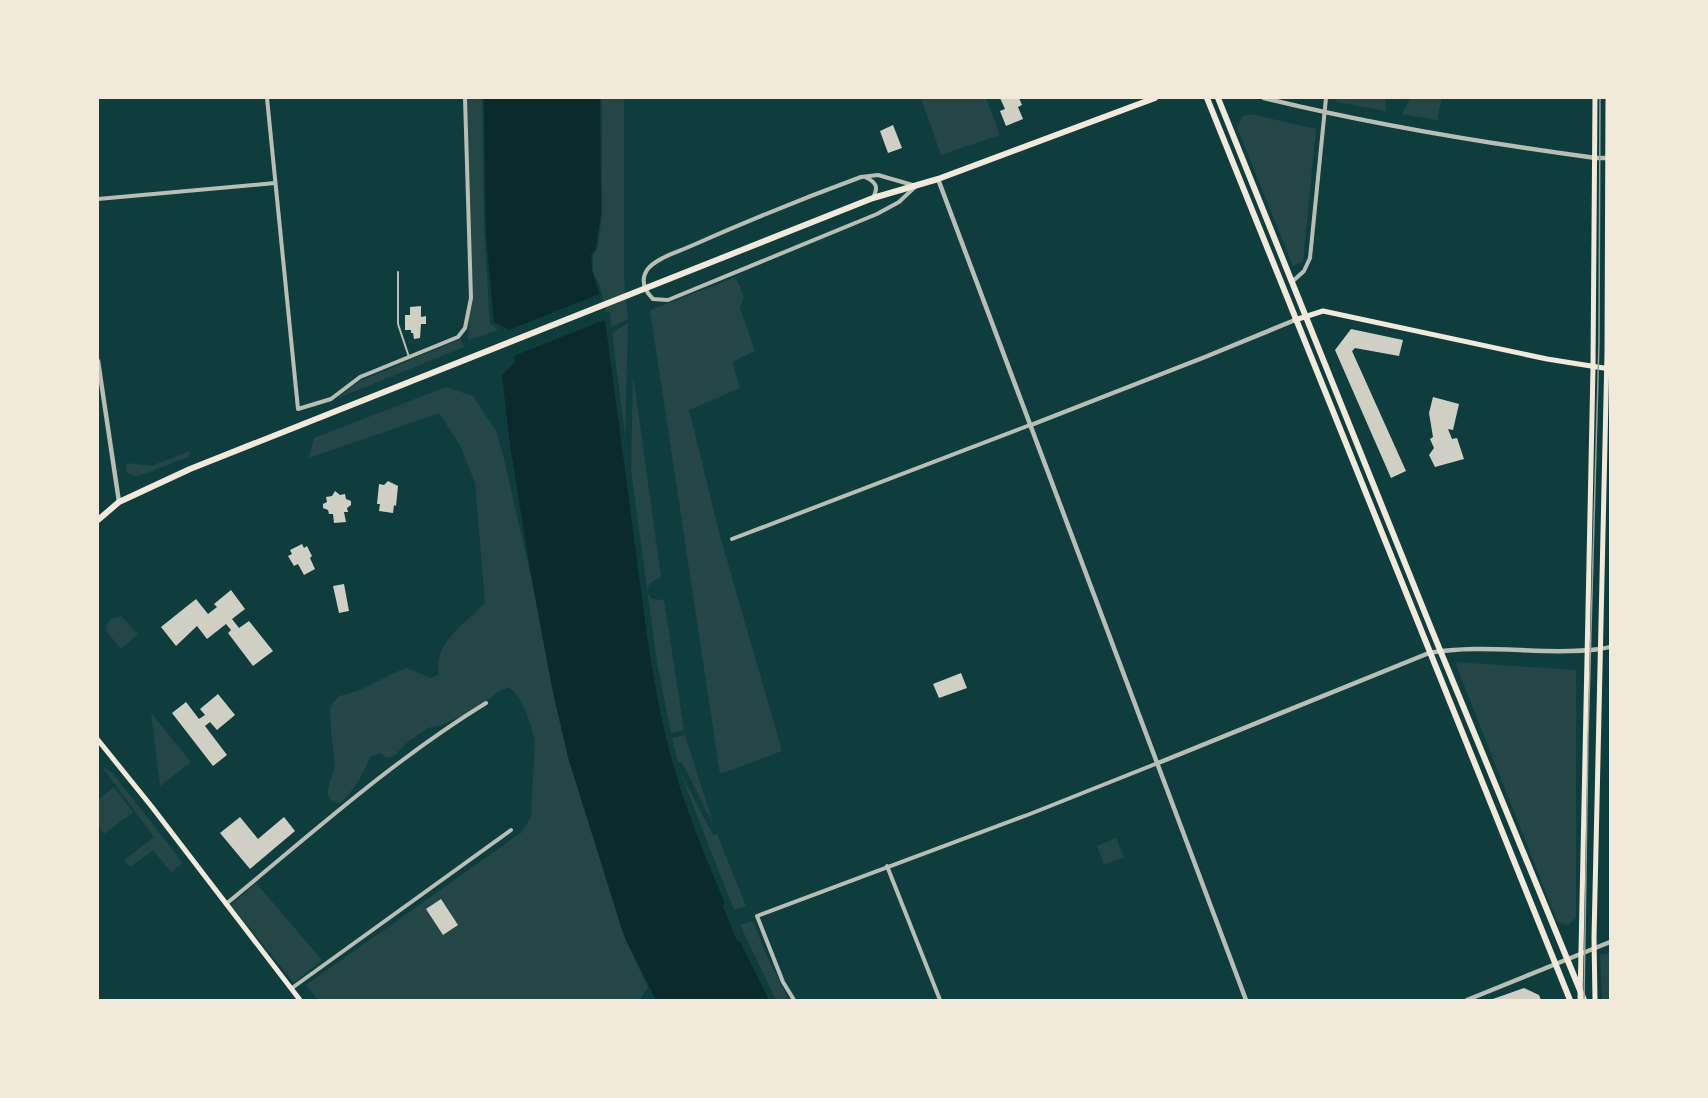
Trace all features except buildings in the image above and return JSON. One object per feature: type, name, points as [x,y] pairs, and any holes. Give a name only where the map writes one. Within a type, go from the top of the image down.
[{"type":"main road","points":[[98,520],[119,502],[155,484],[233,452],[871,199],[938,179],[1155,98]]},
{"type":"main road","points":[[1207,98],[1570,1000]]},
{"type":"main road","points":[[1218,98],[1584,1000]]},
{"type":"main road","points":[[1580,1000],[1579,955],[1593,367],[1595,98]]},
{"type":"main road","points":[[1595,1000],[1600,649],[1608,369],[1610,158],[1608,98]]},
{"type":"main road","points":[[1295,320],[1323,311],[1608,369]]},
{"type":"main road","points":[[98,740],[300,1000]]},
{"type":"street","points":[[267,98],[298,409],[331,399],[360,377],[458,338],[465,328],[471,298],[465,98]]},
{"type":"street","points":[[1264,98],[1477,142],[1610,158]]},
{"type":"street","points":[[1293,281],[1308,265],[1326,98]]},
{"type":"street","points":[[878,175],[916,186],[899,202],[877,214],[668,300],[653,299],[645,289],[646,272],[656,263],[743,222],[864,177],[878,175]]},
{"type":"street","points":[[864,177],[876,185],[877,189],[871,199]]},
{"type":"street","points":[[938,179],[1245,1000]]},
{"type":"street","points":[[98,199],[275,183]]},
{"type":"street","points":[[732,539],[1200,359],[1295,320]]},
{"type":"street","points":[[98,361],[119,502]]},
{"type":"street","points":[[794,1000],[783,982],[757,916],[1158,763],[1429,653],[1463,648],[1573,652],[1611,646]]},
{"type":"street","points":[[226,904],[401,763],[449,726],[486,703]]},
{"type":"street","points":[[291,989],[511,830]]},
{"type":"street","points":[[887,866],[940,1000]]},
{"type":"street","points":[[1467,1000],[1611,942]]},
{"type":"lane","points":[[398,272],[398,324],[409,358]]},
{"type":"shaded area","points":[[467,98],[482,98],[484,229],[490,323],[498,330],[470,340],[468,338],[469,317],[473,299]]},
{"type":"shaded area","points":[[484,98],[600,98],[601,213],[596,247],[591,255],[592,271],[606,327],[647,636],[662,721],[680,788],[725,904],[723,906],[737,941],[740,942],[769,1000],[656,1000],[624,936],[568,757],[532,581],[510,445],[502,375],[515,362],[508,329],[494,322],[486,234]]},
{"type":"shaded area","points":[[602,98],[624,98],[624,278],[628,319],[611,327],[610,312],[605,313],[600,287],[593,271],[593,256],[598,247],[602,213]]},
{"type":"shaded area","points":[[921,98],[986,98],[1000,135],[941,155]]},
{"type":"shaded area","points":[[1336,98],[1385,98],[1386,111],[1336,102]]},
{"type":"shaded area","points":[[1410,98],[1442,98],[1437,120],[1402,114]]},
{"type":"shaded area","points":[[1251,114],[1316,129],[1303,262],[1293,266],[1237,127],[1242,117]]},
{"type":"shaded area","points":[[734,278],[744,297],[740,308],[755,351],[732,362],[740,388],[689,410],[720,536],[782,751],[720,774],[650,310]]},
{"type":"shaded area","points":[[628,323],[625,435],[612,333]]},
{"type":"shaded area","points":[[461,339],[464,347],[336,399],[360,381]]},
{"type":"shaded area","points":[[633,374],[661,577],[650,583],[647,589],[631,470]]},
{"type":"shaded area","points":[[446,387],[473,396],[496,431],[532,581],[568,757],[624,936],[648,988],[641,997],[642,1000],[318,1000],[306,985],[522,832],[531,817],[535,740],[529,718],[519,698],[509,687],[498,692],[475,710],[442,725],[428,728],[410,740],[394,756],[387,758],[380,753],[370,757],[358,782],[340,804],[330,799],[327,792],[335,766],[330,707],[339,696],[357,691],[407,668],[430,678],[439,674],[438,663],[446,643],[485,603],[475,483],[460,445],[439,413],[309,458],[314,438]]},
{"type":"shaded area","points":[[190,451],[188,457],[141,475],[135,476],[126,472],[127,463],[151,466]]},
{"type":"shaded area","points":[[647,590],[649,596],[653,599],[664,600],[684,730],[671,733],[657,662]]},
{"type":"shaded area","points":[[121,616],[138,634],[121,649],[107,632],[106,626],[111,619]]},
{"type":"shaded area","points":[[1455,662],[1576,670],[1576,918],[1567,926],[1557,921]]},
{"type":"shaded area","points":[[151,713],[191,762],[160,786]]},
{"type":"shaded area","points":[[685,735],[714,826],[682,762],[678,762],[672,738]]},
{"type":"shaded area","points":[[102,767],[111,771],[183,863],[171,872],[153,850],[130,867],[124,860],[154,837]]},
{"type":"shaded area","points":[[680,772],[713,835],[717,834],[746,906],[734,910]]},
{"type":"shaded area","points":[[114,787],[133,812],[104,834],[98,825],[98,800]]},
{"type":"shaded area","points":[[1116,838],[1124,857],[1104,865],[1097,846]]},
{"type":"shaded area","points":[[256,883],[322,960],[294,983],[231,905]]},
{"type":"shaded area","points":[[753,921],[766,954],[789,1000],[776,1000],[740,925]]},
{"type":"shaded area","points":[[1610,953],[1610,1000],[1602,1000],[1600,955]]},
{"type":"pier","points":[[602,293],[607,319],[511,357],[506,331]]},
{"type":"tram line","points":[[1584,1000],[1588,738],[1599,342],[1600,98]]}]
